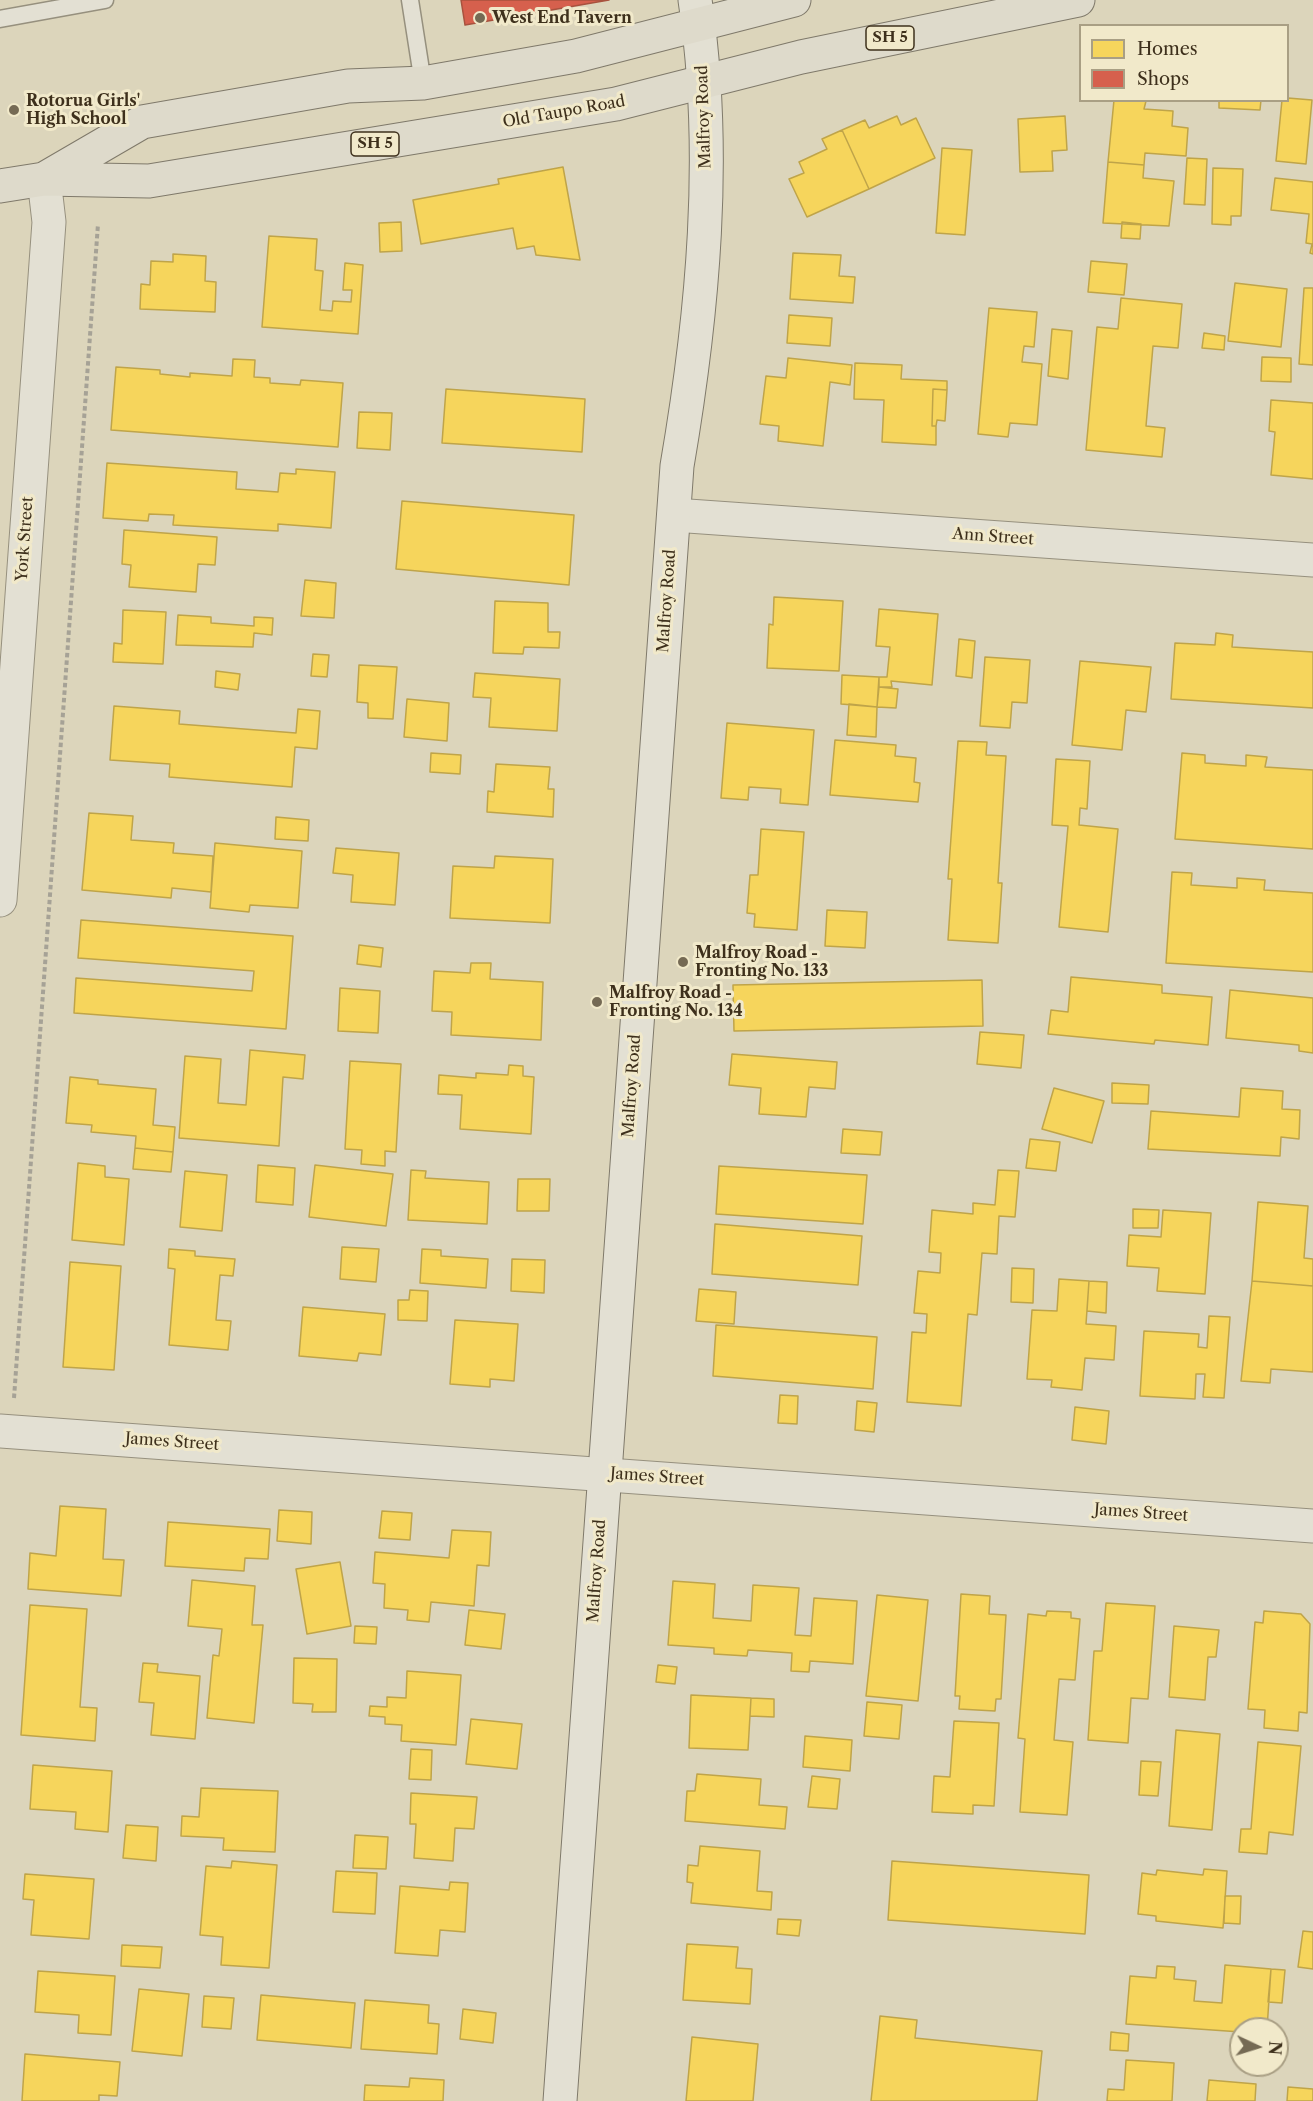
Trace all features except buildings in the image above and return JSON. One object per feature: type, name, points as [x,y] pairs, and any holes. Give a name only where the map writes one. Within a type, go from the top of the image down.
[{"type":"highway","name":"Old Taupo Road","points":[[44,179],[142,122],[348,86],[423,83],[606,50],[696,12],[794,0]]},
{"type":"highway","name":"Old Taupo Road","points":[[0,186],[44,179],[149,181],[616,104],[801,57],[1078,0]]},
{"type":"street","name":"Malfroy Road","points":[[560,2101],[677,466],[694,350],[702,245],[706,170],[703,82],[696,12]]},
{"type":"street","name":"York Street","points":[[0,900],[49,222],[44,179]]},
{"type":"street","name":"Ann Street","points":[[674,514],[1313,560]]},
{"type":"street","name":"James Street","points":[[7,1419],[604,1473],[1313,1526]]},
{"type":"lane","points":[[0,19],[105,0]]},
{"type":"lane","points":[[410,0],[423,83]]},
{"type":"path","points":[[7,1419],[98,224]]},
{"type":"place","name":"West End Tavern","points":[[480,18]]},
{"type":"place","name":"Rotorua Girls' High School","points":[[14,110]]},
{"type":"place","name":"Malfroy Road - Fronting No. 133","points":[[683,962]]},
{"type":"place","name":"Malfroy Road - Fronting No. 134","points":[[597,1002]]}]
